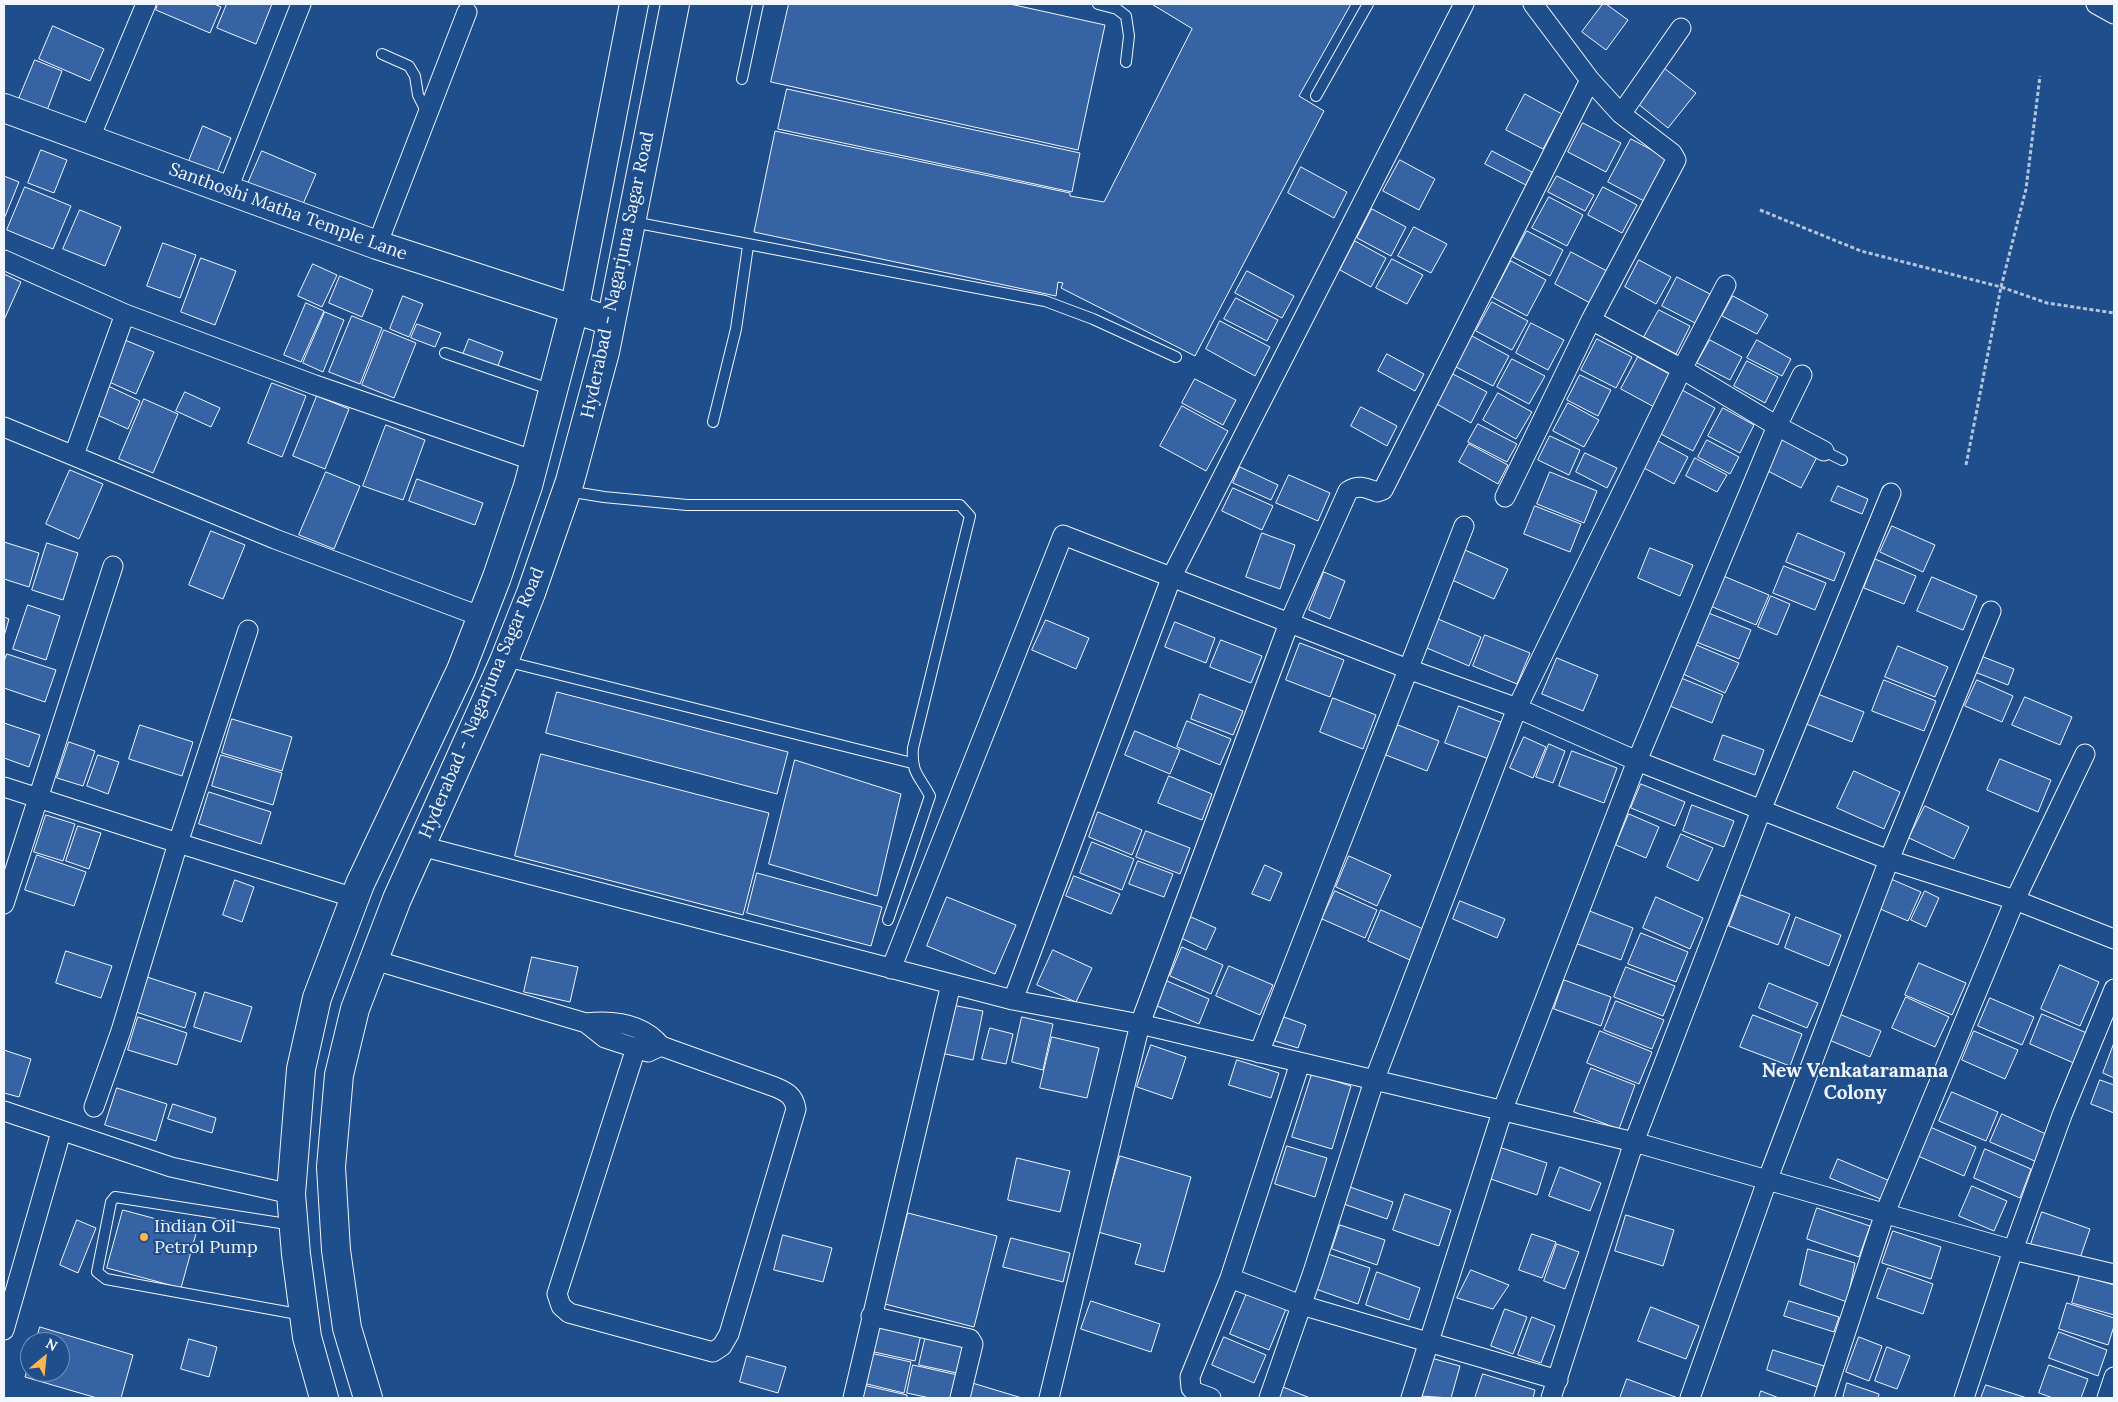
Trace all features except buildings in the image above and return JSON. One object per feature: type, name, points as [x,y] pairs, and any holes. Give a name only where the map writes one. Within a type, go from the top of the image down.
[{"type":"main road","name":"Hyderabad - Nagarjuna Sagar Road","points":[[324,1398],[304,1316],[291,1194],[301,1069],[318,998],[355,898],[461,670],[482,617],[535,461],[574,311],[634,4]]},
{"type":"main road","name":"Hyderabad - Nagarjuna Sagar Road","points":[[368,1398],[347,1328],[336,1250],[331,1167],[339,1075],[355,1009],[397,898],[504,661],[531,593],[566,491],[605,352],[675,4]]},
{"type":"main road","name":"Santhoshi Matha Temple Lane","points":[[4,108],[377,245],[574,311],[610,321]]},
{"type":"street","points":[[89,140],[146,4]]},
{"type":"street","points":[[227,191],[301,4]]},
{"type":"street","points":[[1012,1000],[1172,576],[1464,4]]},
{"type":"street","points":[[1504,497],[1591,320],[1675,164],[1672,153],[1621,114],[1590,80],[1534,4]]},
{"type":"street","points":[[2096,4],[2114,14]]},
{"type":"street","points":[[377,245],[466,12]]},
{"type":"street","points":[[1621,114],[1681,28]]},
{"type":"street","points":[[1049,1398],[1140,1024],[1289,623],[1348,491],[1362,486],[1377,492],[1383,490],[1590,80]]},
{"type":"street","points":[[4,260],[125,314],[315,384],[535,461]]},
{"type":"street","points":[[1269,1398],[1374,1081],[1517,708],[1682,369],[1726,285]]},
{"type":"street","points":[[74,455],[125,314]]},
{"type":"street","points":[[1591,320],[1682,369],[1777,426],[1824,451]]},
{"type":"street","points":[[1411,1398],[1503,1109],[1637,761],[1777,426],[1802,375]]},
{"type":"street","points":[[4,427],[274,540],[482,617]]},
{"type":"street","points":[[1552,1398],[1634,1142],[1762,808],[1891,492]]},
{"type":"street","points":[[1259,1053],[1464,526]]},
{"type":"street","points":[[891,969],[1063,535],[1408,669],[1517,708],[1637,761],[1762,808],[1889,860],[2015,900],[2114,939]]},
{"type":"street","points":[[4,904],[112,566]]},
{"type":"street","points":[[1690,1398],[1767,1182],[1889,860],[1992,611]]},
{"type":"street","points":[[94,1107],[121,1031],[178,843],[248,630]]},
{"type":"street","points":[[1824,1398],[1885,1213],[2015,900],[2085,754]]},
{"type":"street","points":[[4,787],[355,898]]},
{"type":"street","points":[[421,846],[1012,1000],[1140,1024],[1374,1081],[1503,1109],[1634,1142],[1767,1182],[1885,1213],[2013,1250],[2114,1274]]},
{"type":"street","points":[[374,960],[586,1023],[612,1020],[628,1025],[652,1034],[661,1046],[775,1087],[787,1092],[795,1100],[796,1110],[729,1334],[722,1346],[713,1352],[569,1313],[561,1306],[557,1294],[636,1048]]},
{"type":"street","points":[[853,1398],[951,984]]},
{"type":"street","points":[[1964,1398],[2013,1250],[2062,1115],[2114,989]]},
{"type":"street","points":[[586,1023],[604,1038],[648,1052],[661,1046]]},
{"type":"street","points":[[1211,1398],[1195,1392],[1189,1382],[1230,1278],[1300,1063]]},
{"type":"street","points":[[4,1111],[61,1132],[171,1167],[291,1194]]},
{"type":"street","points":[[4,1330],[61,1132]]},
{"type":"street","points":[[1230,1278],[1301,1305],[1558,1380]]},
{"type":"street","points":[[872,1316],[970,1339],[973,1344],[972,1351],[960,1398]]},
{"type":"street","points":[[2107,1398],[2114,1377]]},
{"type":"lane","points":[[742,80],[758,4]]},
{"type":"lane","points":[[1098,4],[1117,9],[1126,16],[1129,36],[1126,62]]},
{"type":"lane","points":[[1316,96],[1368,4]]},
{"type":"lane","points":[[382,54],[409,66],[415,76],[418,95],[427,114]]},
{"type":"lane","points":[[632,222],[748,246],[1045,301],[1093,319],[1176,357]]},
{"type":"lane","points":[[713,422],[736,329],[748,246]]},
{"type":"lane","points":[[445,353],[553,390]]},
{"type":"lane","points":[[1824,451],[1842,460]]},
{"type":"lane","points":[[566,491],[604,497],[687,505],[960,505],[970,516],[912,763],[915,775],[924,784],[930,796],[888,920]]},
{"type":"lane","points":[[504,661],[912,763]]},
{"type":"lane","points":[[294,1225],[115,1197],[111,1202],[97,1272],[106,1279],[304,1316]]},
{"type":"path","points":[[1966,465],[2001,286],[2026,190],[2040,76]]},
{"type":"path","points":[[1760,210],[1861,251],[2001,286],[2047,303],[2114,313]]},
{"type":"place","name":"Indian Oil Petrol Pump","points":[[144,1237]]},
{"type":"district","name":"New Venkataramana Colony","points":[[1855,1083]]}]
